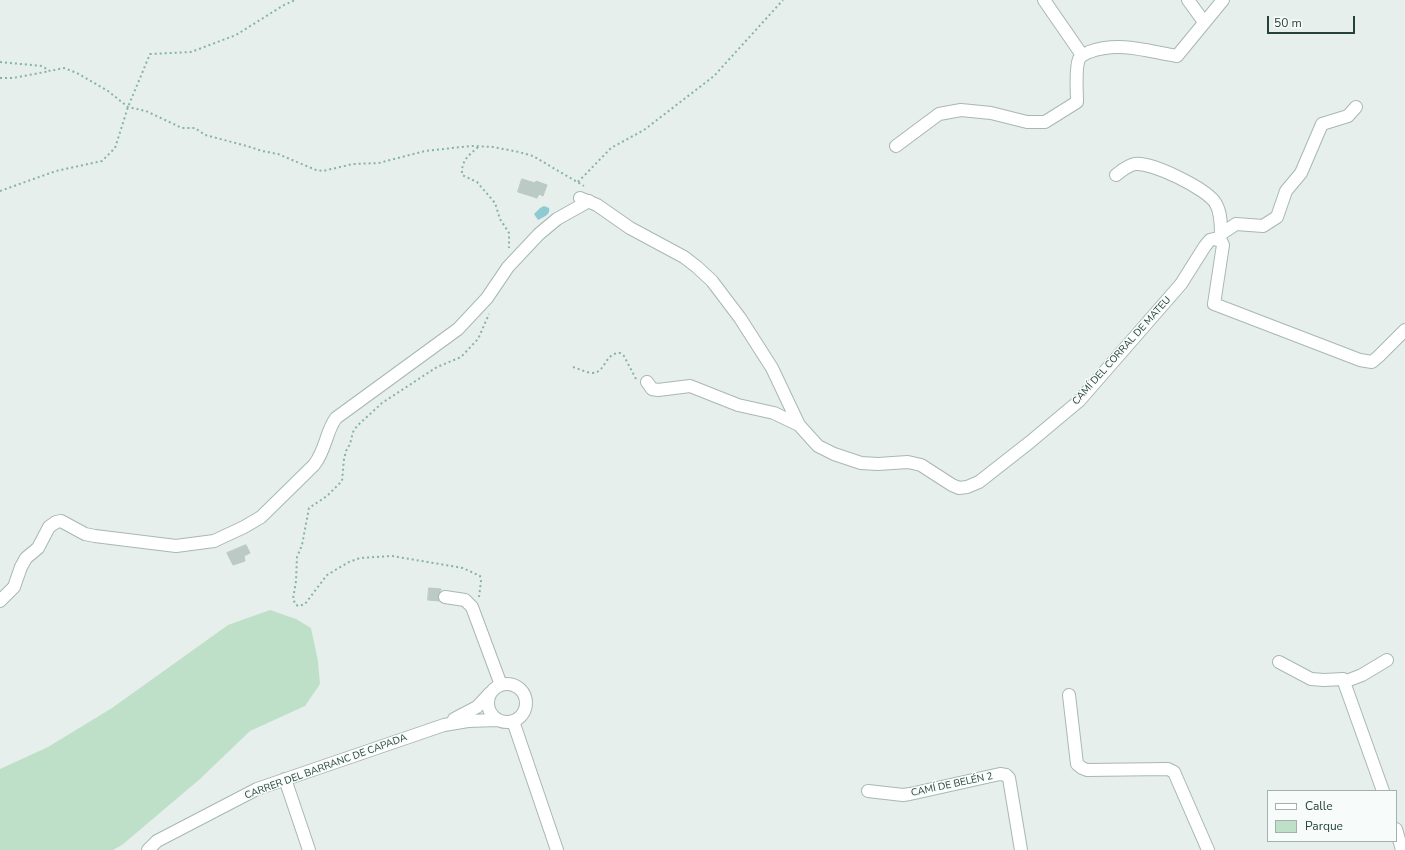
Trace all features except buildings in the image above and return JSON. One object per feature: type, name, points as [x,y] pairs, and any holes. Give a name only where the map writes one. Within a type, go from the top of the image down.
[{"type":"street","points":[[1044,0],[1082,55]]},
{"type":"street","points":[[1188,0],[1204,22]]},
{"type":"street","points":[[896,146],[939,114],[961,110],[991,113],[1027,122],[1045,122],[1077,102],[1078,59],[1082,55],[1101,48],[1120,46],[1177,56],[1223,0]]},
{"type":"street","name":"CAMÍ DEL CORRAL DE MATEU","points":[[589,202],[630,228],[684,257],[712,281],[740,318],[772,368],[799,425],[818,446],[834,454],[861,463],[878,464],[908,462],[921,465],[959,488],[967,487],[978,482],[1030,442],[1079,401],[1181,284],[1210,240],[1220,237],[1236,224],[1263,226],[1277,217],[1286,191],[1301,173],[1322,124],[1348,116],[1356,107]]},
{"type":"street","points":[[1116,175],[1134,164],[1144,165],[1160,170],[1193,185],[1210,196],[1216,202],[1220,212],[1220,237],[1223,245],[1214,304],[1360,360],[1372,362],[1405,330]]},
{"type":"street","points":[[0,601],[14,587],[26,558],[38,548],[44,540],[49,527],[56,522],[61,521],[85,534],[95,536],[176,546],[214,541],[232,533],[261,516],[314,465],[320,457],[330,429],[336,418],[458,329],[470,318],[487,298],[508,267],[549,225],[567,213],[589,202]]},
{"type":"street","points":[[649,385],[658,390],[690,386],[738,405],[774,413],[799,425]]},
{"type":"street","points":[[445,597],[465,600],[472,607],[501,685]]},
{"type":"street","points":[[1344,682],[1362,675],[1386,660]]},
{"type":"street","points":[[1279,662],[1311,679],[1343,679],[1383,790]]},
{"type":"street","points":[[507,684],[519,689],[525,700],[523,713],[512,721],[502,722],[489,711],[488,705],[490,693],[501,685],[507,684]]},
{"type":"street","name":"CARRER DEL BARRANC DE CAPADA","points":[[444,725],[477,707],[490,693]]},
{"type":"street","points":[[1069,695],[1077,764],[1087,770],[1168,769],[1174,772],[1208,850]]},
{"type":"street","name":"CARRER DEL BARRANC DE CAPADA","points":[[148,850],[157,841],[257,789],[444,725],[468,721],[498,720]]},
{"type":"street","points":[[512,721],[557,850]]},
{"type":"street","name":"CAMÍ DE BELÉN 2","points":[[868,790],[903,795],[1000,774],[1006,776],[1009,778],[1021,850]]},
{"type":"street","points":[[285,779],[309,850]]},
{"type":"street","points":[[1397,832],[1402,850]]},
{"type":"path","points":[[0,191],[56,170],[102,161],[115,148],[128,107],[150,54],[191,52],[236,35],[284,5],[295,0]]},
{"type":"path","points":[[578,182],[612,148],[644,130],[714,76],[783,0]]},
{"type":"path","points":[[0,62],[42,66],[50,71]]},
{"type":"path","points":[[0,78],[13,78],[64,68],[108,91],[128,107],[146,111],[182,128],[195,128],[205,135],[278,154],[316,170],[323,171],[353,164],[379,162],[425,151],[493,147],[519,152],[533,156],[578,182],[589,190],[589,202]]},
{"type":"path","points":[[478,147],[464,159],[462,175],[477,182],[495,203],[500,218],[509,233],[508,267]]},
{"type":"path","points":[[472,607],[478,601],[481,581],[480,576],[463,568],[392,556],[360,558],[349,562],[327,575],[306,604],[299,606],[296,605],[293,599],[296,581],[297,557],[302,545],[309,508],[327,496],[342,481],[344,459],[350,444],[352,432],[382,403],[437,367],[461,357],[478,339],[491,309]]},
{"type":"path","points":[[573,366],[590,373],[595,372],[601,369],[610,356],[614,353],[620,353],[624,356],[638,381],[645,388],[649,385]]},
{"type":"green space","points":[[270,610],[296,619],[311,628],[318,661],[320,684],[305,706],[250,731],[200,779],[122,845],[113,850],[0,850],[0,769],[48,747],[112,708],[228,625]]},
{"type":"water","points":[[544,206],[549,208],[549,212],[546,216],[538,220],[534,214]]}]
